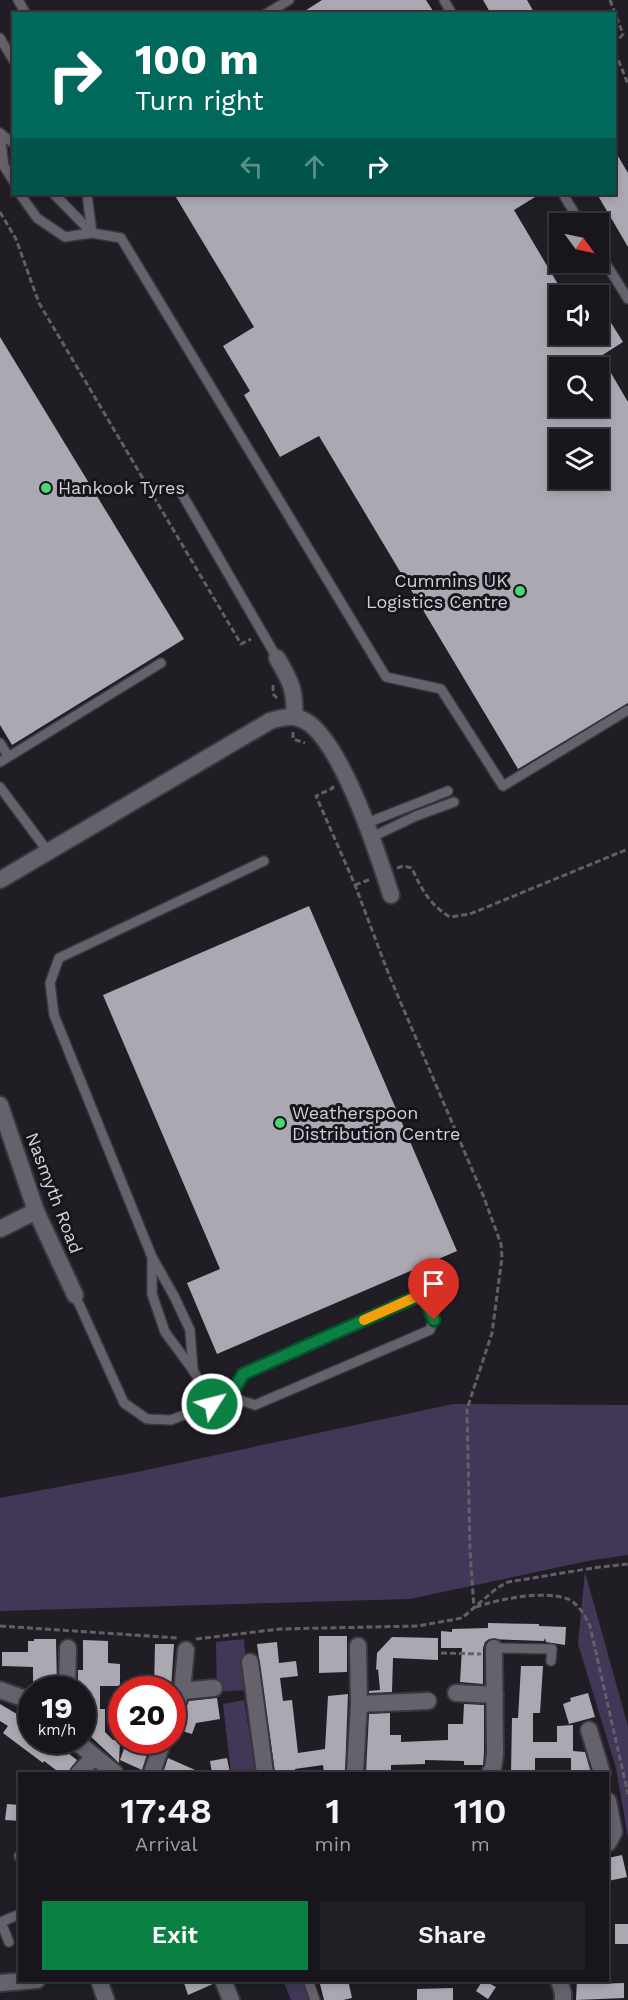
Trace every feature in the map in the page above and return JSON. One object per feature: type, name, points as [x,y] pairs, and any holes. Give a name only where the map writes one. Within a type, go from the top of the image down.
[{"type":"street","points":[[277,658],[292,684],[295,700],[294,717]]},
{"type":"street","points":[[0,880],[270,721],[294,717],[303,719],[315,727],[330,744],[369,830],[391,895]]},
{"type":"street","name":"Nasmyth Road","points":[[0,1105],[36,1211],[75,1295]]},
{"type":"street","points":[[0,1229],[36,1211]]},
{"type":"street","points":[[183,1676],[185,1642]]},
{"type":"street","points":[[355,1772],[359,1704],[358,1646]]},
{"type":"street","points":[[67,1676],[68,1648]]},
{"type":"street","points":[[491,1772],[495,1754],[494,1652]]},
{"type":"street","points":[[250,1662],[266,1772]]},
{"type":"street","points":[[186,1691],[214,1688]]},
{"type":"street","points":[[0,1690],[18,1697]]},
{"type":"street","points":[[456,1693],[495,1695]]},
{"type":"street","points":[[359,1704],[428,1701]]},
{"type":"street","points":[[589,1730],[602,1772]]},
{"type":"street","points":[[92,1754],[114,1772]]},
{"type":"street","points":[[152,1772],[158,1754]]},
{"type":"street","points":[[80,1772],[94,1756]]},
{"type":"street","points":[[609,1806],[614,1832],[609,1841]]},
{"type":"street","points":[[0,1983],[18,1982]]},
{"type":"street","points":[[100,1982],[106,2000]]},
{"type":"street","points":[[224,1982],[231,2000]]},
{"type":"street","points":[[560,1982],[563,1993],[562,2000]]},
{"type":"lane","points":[[269,12],[289,0]]},
{"type":"lane","points":[[0,38],[12,58]]},
{"type":"lane","points":[[0,133],[12,142]]},
{"type":"lane","points":[[0,133],[4,166],[12,179]]},
{"type":"lane","points":[[21,195],[37,218],[65,237],[92,233],[121,238],[386,676],[441,689],[503,786],[628,710]]},
{"type":"lane","points":[[55,195],[92,233]]},
{"type":"lane","points":[[87,195],[92,233]]},
{"type":"lane","points":[[564,195],[575,213]]},
{"type":"lane","points":[[609,269],[628,299]]},
{"type":"lane","points":[[182,494],[277,658]]},
{"type":"lane","points":[[0,743],[4,759],[161,663]]},
{"type":"lane","points":[[0,787],[49,853]]},
{"type":"lane","points":[[369,830],[448,791]]},
{"type":"lane","points":[[369,830],[454,802]]},
{"type":"lane","points":[[193,1370],[190,1330],[152,1257],[54,1015],[50,983],[59,958],[264,861]]},
{"type":"lane","points":[[152,1257],[152,1294],[165,1332],[193,1370],[212,1404]]},
{"type":"lane","points":[[75,1295],[124,1403],[147,1419],[171,1420],[230,1397],[255,1405],[430,1330],[434,1320],[425,1298],[416,1297],[243,1374],[230,1397]]},
{"type":"lane","points":[[494,1652],[552,1649],[551,1661]]},
{"type":"lane","points":[[9,1942],[1,1922],[18,1915]]},
{"type":"lane","points":[[309,1982],[315,2000]]},
{"type":"path","points":[[616,16],[623,34],[616,43]]},
{"type":"path","points":[[616,54],[628,84]]},
{"type":"path","points":[[0,212],[16,239],[39,303],[242,644],[251,639],[255,646]]},
{"type":"path","points":[[272,679],[273,694],[294,717],[293,739],[305,743]]},
{"type":"path","points":[[329,779],[333,788],[316,796],[355,885],[389,975],[483,1195],[501,1244],[502,1257],[492,1332],[467,1409],[470,1551],[474,1608]]},
{"type":"path","points":[[355,885],[403,866],[412,868],[422,891],[439,910],[450,917],[470,914],[628,849]]},
{"type":"path","points":[[0,1626],[185,1642],[280,1629],[418,1626],[462,1618],[497,1588],[508,1582],[628,1564]]},
{"type":"path","points":[[474,1608],[497,1600],[548,1595],[570,1600],[583,1611],[590,1626],[628,1794]]},
{"type":"path","points":[[441,1653],[494,1652]]},
{"type":"shaded area","points":[[453,1404],[628,1405],[628,1555],[593,1560],[410,1599],[0,1611],[0,1498],[137,1472]]},
{"type":"shaded area","points":[[585,1572],[628,1726],[628,1838],[616,1768],[578,1644]]},
{"type":"shaded area","points":[[244,1639],[248,1690],[217,1692],[216,1642]]},
{"type":"shaded area","points":[[244,1700],[256,1772],[231,1772],[223,1704]]},
{"type":"shaded area","points":[[284,1982],[305,1982],[311,2000],[291,2000]]},
{"type":"building","points":[[322,0],[426,0],[434,12],[303,12]]},
{"type":"building","points":[[483,0],[527,0],[534,12],[490,12]]},
{"type":"building","points":[[616,153],[628,173],[628,247],[598,195],[616,195]]},
{"type":"building","name":"Cummins UK Logistics Centre","points":[[175,195],[538,195],[514,210],[549,269],[549,273],[551,273],[558,285],[549,285],[549,345],[609,345],[609,320],[623,342],[602,357],[549,357],[549,417],[609,417],[609,370],[628,402],[628,703],[518,769],[319,436],[280,457],[244,395],[250,391],[223,346],[254,327]]},
{"type":"building","name":"Hankook Tyres","points":[[0,337],[184,639],[12,745],[0,725]]},
{"type":"building","name":"Weatherspoon Distribution Centre","points":[[309,906],[457,1251],[217,1354],[187,1283],[220,1269],[103,995]]},
{"type":"building","points":[[488,1623],[566,1627],[565,1645],[546,1642],[545,1638],[544,1641],[489,1639],[483,1648],[483,1684],[460,1682],[462,1648],[441,1648],[441,1631],[488,1628]]},
{"type":"building","points":[[319,1636],[347,1636],[347,1672],[319,1673]]},
{"type":"building","points":[[392,1637],[438,1638],[438,1660],[393,1658],[392,1692],[369,1693],[369,1691],[380,1690],[378,1669],[376,1670],[377,1653]]},
{"type":"building","points":[[34,1639],[56,1639],[57,1676],[33,1676],[33,1667],[2,1666],[2,1652],[28,1652],[28,1641],[34,1641]]},
{"type":"building","points":[[83,1640],[108,1641],[108,1663],[120,1664],[120,1676],[108,1676],[108,1686],[100,1686],[100,1709],[105,1709],[108,1753],[96,1741],[96,1676],[78,1676],[78,1670],[83,1670]]},
{"type":"building","points":[[277,1642],[279,1663],[296,1661],[298,1676],[280,1678],[283,1701],[292,1700],[298,1753],[325,1749],[328,1696],[348,1694],[345,1772],[324,1772],[323,1765],[295,1769],[295,1772],[275,1772],[257,1644]]},
{"type":"building","points":[[155,1644],[174,1644],[172,1676],[154,1676]]},
{"type":"building","points":[[521,1666],[543,1666],[540,1713],[533,1713],[533,1742],[557,1742],[557,1726],[573,1725],[573,1751],[585,1752],[591,1772],[571,1772],[571,1758],[535,1758],[535,1770],[511,1772],[512,1718],[518,1718]]},
{"type":"building","points":[[588,1693],[595,1717],[569,1724],[563,1704],[571,1701],[570,1698]]},
{"type":"building","points":[[217,1698],[220,1719],[196,1723],[192,1734],[186,1732],[186,1708],[189,1701]]},
{"type":"building","points":[[0,1704],[18,1715],[18,1744],[3,1733],[8,1726],[0,1721]]},
{"type":"building","points":[[464,1704],[484,1705],[483,1765],[464,1765],[464,1761],[425,1760],[425,1764],[391,1765],[391,1770],[366,1772],[369,1714],[390,1713],[390,1735],[401,1735],[401,1742],[448,1740],[448,1724],[463,1724]]},
{"type":"building","points":[[31,1754],[69,1754],[77,1760],[69,1772],[59,1772],[44,1761],[43,1763]]},
{"type":"building","points":[[109,1754],[119,1754],[119,1763]]},
{"type":"building","points":[[122,1754],[147,1754],[142,1770],[120,1760]]},
{"type":"building","points":[[168,1758],[200,1772],[163,1772]]},
{"type":"building","points":[[227,1758],[230,1772],[212,1772],[210,1761]]},
{"type":"building","points":[[7,1804],[18,1805],[18,1821],[5,1820]]},
{"type":"building","points":[[622,1855],[627,1877],[609,1881],[609,1858]]},
{"type":"building","points":[[615,1924],[628,1924],[628,1944],[615,1944]]},
{"type":"building","points":[[184,1982],[213,1982],[213,1984],[188,1995]]},
{"type":"building","points":[[320,1982],[348,1982],[352,1998],[324,2000]]},
{"type":"building","points":[[482,1982],[496,1987],[488,1999],[476,1991]]},
{"type":"building","points":[[577,1982],[624,1983],[624,1998],[576,2000]]},
{"type":"building","points":[[453,1988],[453,2000],[417,2000],[417,1989]]},
{"type":"slow traffic","points":[[364,1320],[413,1298]]},
{"type":"place","name":"Hankook Tyres","points":[[46,488]]},
{"type":"place","name":"Cummins UK Logistics Centre","points":[[520,591]]},
{"type":"place","name":"Weatherspoon Distribution Centre","points":[[280,1123]]},
{"type":"route","points":[[212,1404],[230,1397],[243,1374],[416,1297],[425,1298],[434,1320]]}]
